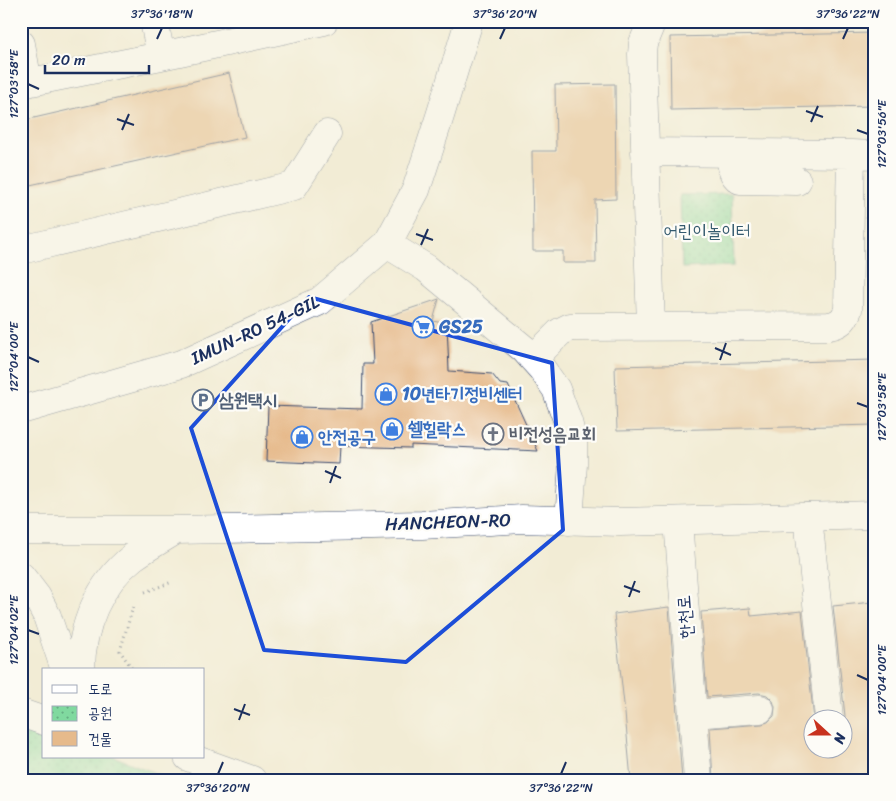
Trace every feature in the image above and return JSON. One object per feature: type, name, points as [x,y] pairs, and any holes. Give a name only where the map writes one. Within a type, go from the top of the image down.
[{"type":"street","points":[[154,21],[161,56]]},
{"type":"street","points":[[21,44],[25,83],[324,21]]},
{"type":"street","name":"IMUN-RO 54-GIL","points":[[21,410],[181,364],[320,302],[387,244],[416,190],[469,21]]},
{"type":"street","points":[[651,326],[642,54],[643,43],[652,21]]},
{"type":"street","points":[[21,250],[294,186],[327,134]]},
{"type":"street","points":[[533,359],[560,332],[570,327],[829,326],[841,322],[848,310],[863,155],[645,152]]},
{"type":"street","points":[[731,153],[732,171],[734,176],[740,180],[797,181]]},
{"type":"street","points":[[387,244],[426,268],[524,350],[542,369],[556,389],[573,442],[569,520]]},
{"type":"street","name":"HANCHEON-RO","points":[[21,530],[176,530],[422,525],[522,519],[620,522],[875,515]]},
{"type":"street","points":[[808,517],[829,708]]},
{"type":"street","name":"한천로","points":[[678,520],[698,780]]},
{"type":"street","points":[[81,668],[81,657],[88,624],[99,597],[114,574],[134,556],[176,530]]},
{"type":"street","points":[[21,576],[47,616],[64,668]]},
{"type":"street","points":[[693,714],[760,709]]},
{"type":"street","points":[[21,713],[42,720]]},
{"type":"street","points":[[191,758],[252,780]]},
{"type":"path","points":[[137,595],[172,582]]},
{"type":"path","points":[[132,668],[120,651],[134,604]]},
{"type":"highlighted area","points":[[309,297],[552,363],[563,530],[406,662],[264,650],[191,428]]},
{"type":"green space","name":"어린이놀이터","points":[[732,194],[734,266],[682,268],[680,195]]},
{"type":"green space","points":[[21,721],[42,729],[42,758],[118,758],[173,780],[21,780]]},
{"type":"building","points":[[875,33],[875,106],[671,110],[670,37]]},
{"type":"building","points":[[229,73],[245,137],[21,187],[21,121]]},
{"type":"building","points":[[615,84],[616,199],[595,200],[596,263],[563,263],[563,251],[533,251],[532,151],[556,151],[555,85]]},
{"type":"building","points":[[439,299],[433,321],[447,324],[449,371],[492,374],[500,384],[508,385],[538,451],[411,445],[411,448],[340,446],[339,464],[266,461],[268,406],[362,409],[363,364],[373,364],[371,322]]},
{"type":"building","points":[[875,360],[875,425],[617,431],[615,366]]},
{"type":"building","points":[[873,602],[875,623],[875,780],[713,780],[710,728],[762,724],[768,722],[774,716],[775,707],[773,701],[767,695],[759,693],[707,697],[701,612],[750,608],[751,616],[802,611],[813,708],[804,708],[804,758],[854,758],[854,708],[844,708],[833,606]]},
{"type":"building","points":[[669,607],[682,780],[631,780],[614,614]]},
{"type":"place","name":"GS25","points":[[423,327]]},
{"type":"place","name":"10년타기정비센터","points":[[386,394]]},
{"type":"place","name":"삼원택시","points":[[203,400]]},
{"type":"place","name":"쉘힐락스","points":[[392,429]]},
{"type":"place","name":"비전성음교회","points":[[493,434]]},
{"type":"place","name":"안전공구","points":[[302,437]]}]
